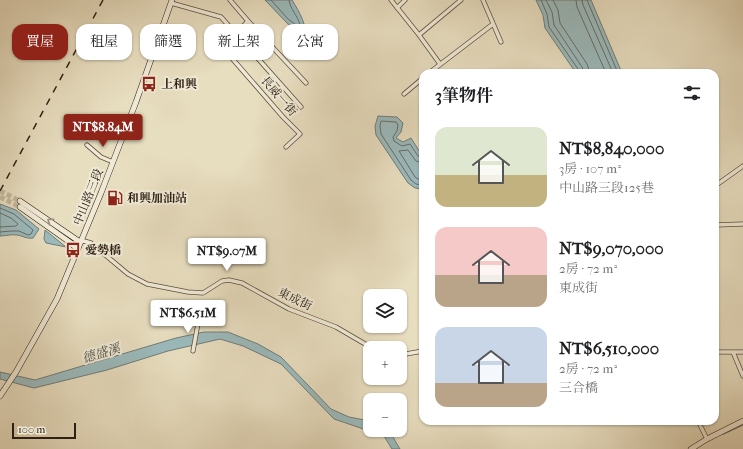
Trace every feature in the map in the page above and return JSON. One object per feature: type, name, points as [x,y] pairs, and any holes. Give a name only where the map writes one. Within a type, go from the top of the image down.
[{"type":"street","points":[[230,0],[306,83]]},
{"type":"street","points":[[391,0],[440,64]]},
{"type":"street","points":[[397,8],[405,0]]},
{"type":"street","points":[[419,35],[461,0]]},
{"type":"street","points":[[483,0],[501,42]]},
{"type":"street","points":[[172,1],[220,17],[226,24]]},
{"type":"street","name":"中山路三段","points":[[0,396],[16,372],[57,299],[113,162],[172,1]]},
{"type":"street","points":[[434,69],[494,24]]},
{"type":"street","name":"長威一街","points":[[234,60],[300,134],[286,147]]},
{"type":"street","points":[[258,60],[301,107]]},
{"type":"street","points":[[404,94],[419,81]]},
{"type":"street","points":[[87,145],[101,157],[113,162]]},
{"type":"street","points":[[719,183],[743,166]]},
{"type":"street","points":[[20,201],[80,242]]},
{"type":"street","points":[[20,207],[71,243],[77,250]]},
{"type":"street","points":[[719,225],[743,224]]},
{"type":"street","name":"東成街","points":[[80,242],[84,241],[91,243],[128,274],[147,284],[188,292],[202,293],[222,281],[229,280],[242,283],[289,309],[336,327],[363,343]]},
{"type":"street","points":[[193,349],[198,318]]},
{"type":"street","points":[[407,354],[419,352]]},
{"type":"street","points":[[719,352],[743,352]]},
{"type":"street","points":[[733,352],[743,376]]},
{"type":"street","points":[[691,449],[707,439],[743,421]]},
{"type":"street","points":[[700,425],[707,439]]},
{"type":"water","points":[[265,0],[292,0],[304,24],[288,24]]},
{"type":"water","points":[[536,0],[591,0],[620,69],[573,69],[545,28],[543,15]]},
{"type":"water","points":[[378,116],[397,117],[403,123],[401,132],[396,138],[403,142],[411,138],[419,151],[419,188],[415,188],[408,183],[376,135],[375,126]]},
{"type":"water","points":[[0,204],[16,210],[39,229],[33,238],[27,238],[19,235],[0,236]]},
{"type":"water","points":[[45,230],[66,247],[46,243],[44,239]]},
{"type":"water","points":[[204,332],[228,332],[258,344],[281,357],[331,409],[349,417],[363,420],[363,429],[334,419],[281,364],[243,346],[220,339],[168,351],[107,370],[34,388],[0,379],[0,372],[35,380],[176,338]]},
{"type":"water","points":[[385,437],[393,437],[400,449],[392,449]]},
{"type":"waterway","points":[[723,434],[743,425]]},
{"type":"tunnel","points":[[0,191],[20,201]]},
{"type":"tunnel","points":[[0,197],[20,207]]},
{"type":"railway","points":[[0,191],[103,0]]},
{"type":"place","name":"上和興","points":[[149,84]]},
{"type":"place","name":"和興加油站","points":[[115,198]]},
{"type":"place","name":"愛勢橋","points":[[73,250]]},
{"type":"water label","name":"德盛溪","points":[[101,353]]}]
